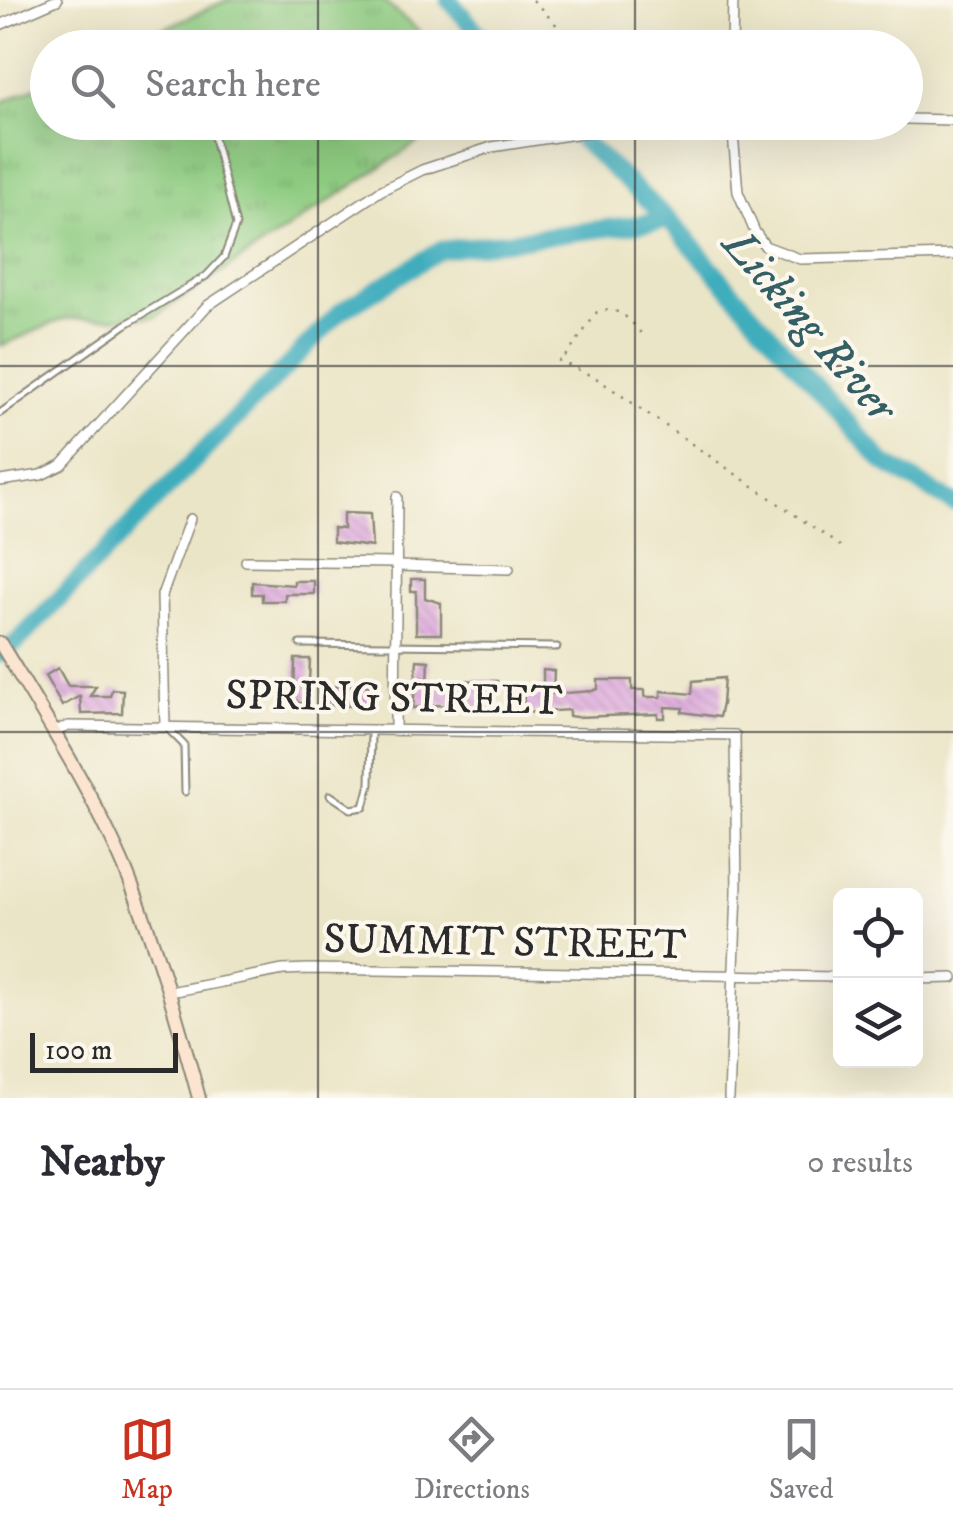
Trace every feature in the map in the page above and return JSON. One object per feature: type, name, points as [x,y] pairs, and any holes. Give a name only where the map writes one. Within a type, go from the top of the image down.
[{"type":"street","points":[[0,23],[56,0]]},
{"type":"street","points":[[732,30],[733,0]]},
{"type":"street","points":[[923,119],[953,120]]},
{"type":"street","points":[[0,481],[41,476],[62,465],[207,306],[354,206],[443,162],[537,140]]},
{"type":"street","points":[[734,140],[738,192],[754,232],[766,246],[800,259],[953,256]]},
{"type":"street","points":[[395,728],[397,497]]},
{"type":"street","points":[[165,725],[162,596],[190,519]]},
{"type":"street","points":[[246,562],[510,569]]},
{"type":"street","points":[[0,642],[54,732],[125,870],[170,992],[198,1098]]},
{"type":"street","name":"SPRING STREET","points":[[54,732],[68,726],[165,725],[735,735],[733,977]]},
{"type":"street","name":"SUMMIT STREET","points":[[170,992],[284,970],[833,978]]},
{"type":"street","points":[[728,1098],[733,977]]},
{"type":"street","points":[[923,978],[953,978]]},
{"type":"lane","points":[[0,413],[125,324],[206,276],[224,256],[236,225],[215,140]]},
{"type":"lane","points":[[300,644],[557,647]]},
{"type":"lane","points":[[165,725],[184,745],[185,792]]},
{"type":"lane","points":[[330,795],[351,809],[364,807],[370,784],[371,728]]},
{"type":"path","points":[[533,0],[561,30]]},
{"type":"path","points":[[641,333],[615,310],[596,312],[568,354],[558,360],[596,378],[844,548]]},
{"type":"green space","points":[[227,0],[382,0],[418,30],[161,30]]},
{"type":"green space","points":[[30,90],[30,140],[421,140],[154,317],[63,319],[0,346],[0,103]]},
{"type":"building","points":[[343,513],[370,514],[372,547],[333,542],[333,528],[343,529]]},
{"type":"building","points":[[411,579],[425,579],[425,598],[441,603],[441,634],[416,634],[416,591],[411,591]]},
{"type":"building","points":[[294,581],[314,581],[314,594],[285,594],[285,601],[262,601],[262,594],[252,594],[252,582],[294,585]]},
{"type":"building","points":[[295,659],[310,659],[308,703],[298,703],[294,696]]},
{"type":"building","points":[[417,660],[429,661],[428,684],[445,684],[445,680],[497,681],[497,691],[488,691],[486,712],[438,705],[413,708]]},
{"type":"building","points":[[58,668],[68,686],[96,686],[90,696],[110,696],[112,689],[123,690],[122,713],[81,714],[80,696],[62,706],[45,676]]},
{"type":"building","points":[[543,670],[554,671],[553,694],[592,691],[598,689],[598,680],[632,680],[632,690],[645,690],[645,697],[661,697],[661,691],[692,694],[693,681],[724,678],[722,704],[719,717],[665,707],[665,718],[658,718],[658,714],[576,717],[569,716],[569,710],[523,713],[524,690],[543,687]]},
{"type":"building","points":[[373,685],[375,707],[327,705],[327,687]]},
{"type":"waterway","points":[[449,0],[475,30]]},
{"type":"waterway","name":"Licking River","points":[[582,140],[669,220],[883,462],[953,503]]},
{"type":"waterway","points":[[0,654],[17,642],[340,312],[440,250],[669,220]]}]
